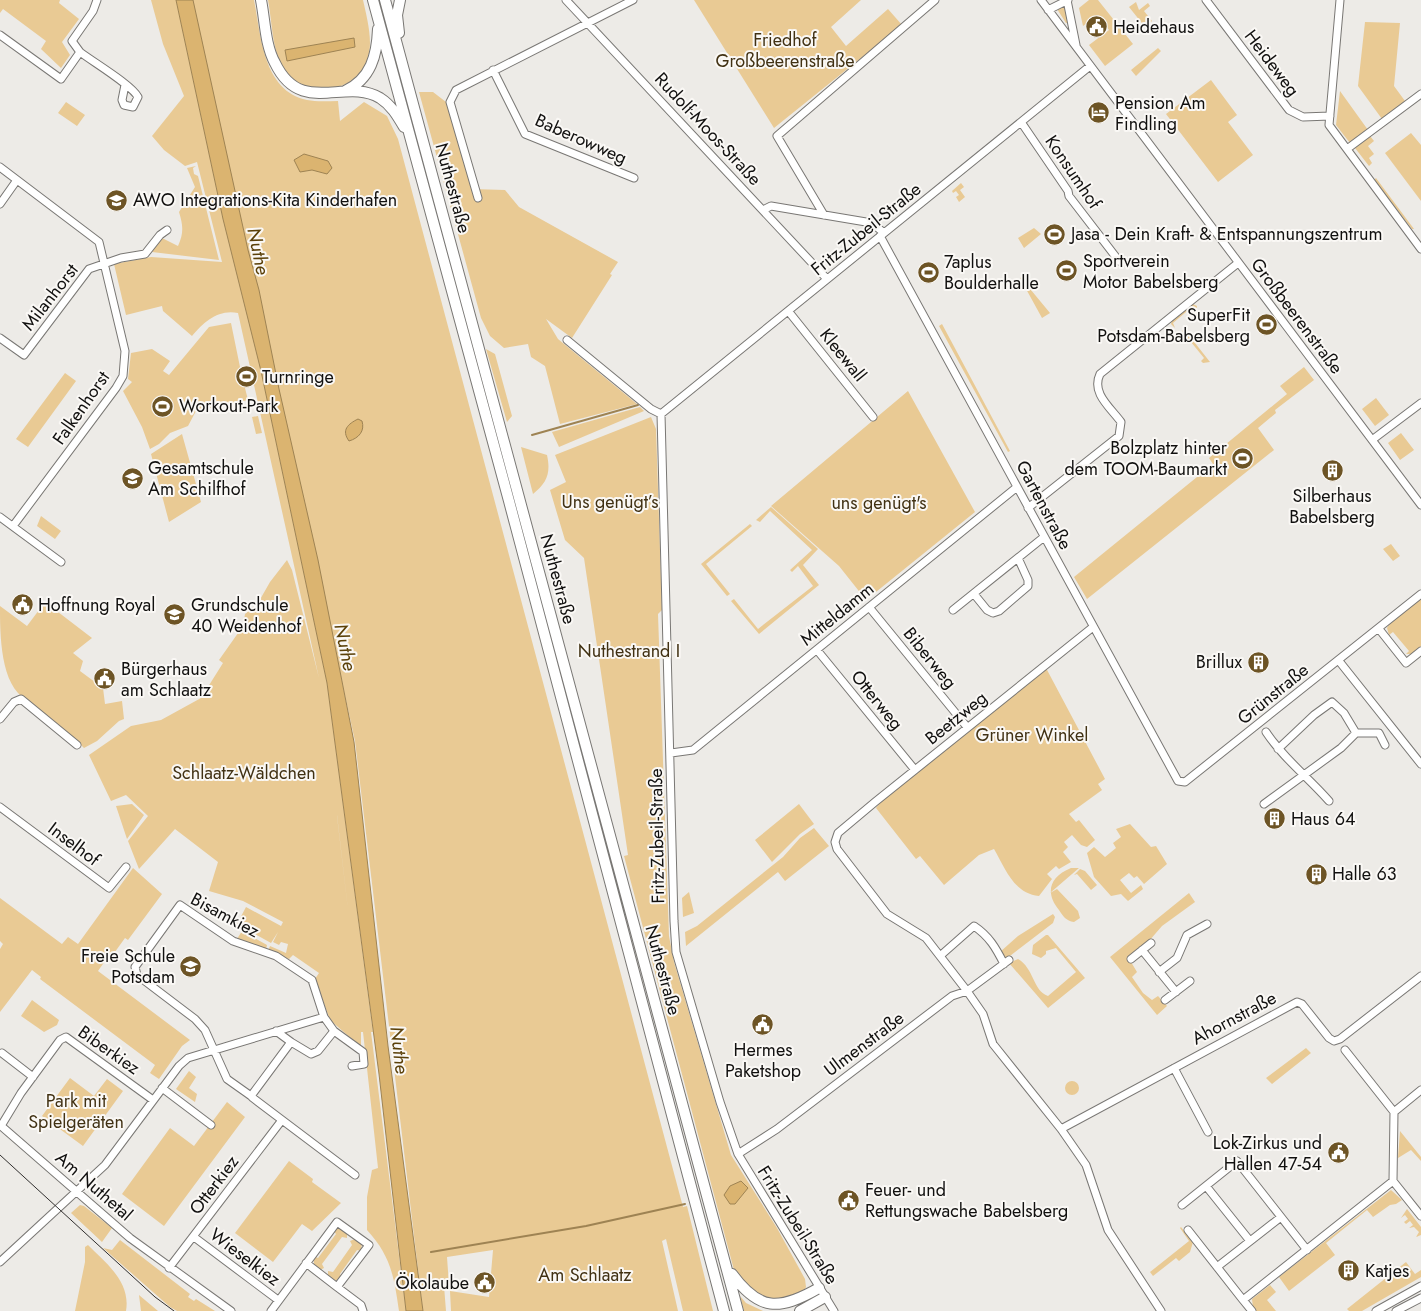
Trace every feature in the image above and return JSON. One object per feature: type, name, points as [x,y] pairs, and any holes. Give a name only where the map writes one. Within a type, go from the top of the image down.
[{"type":"highway","points":[[261,0],[270,51],[282,74],[298,88],[312,93],[327,95],[362,91],[381,98],[395,112],[411,138]]},
{"type":"highway","name":"Nuthestraße","points":[[373,0],[724,1311]]},
{"type":"highway","name":"Nuthestraße","points":[[385,0],[738,1311]]},
{"type":"highway","points":[[400,0],[397,15],[402,64]]},
{"type":"highway","points":[[341,92],[360,81],[372,64],[377,46],[378,18]]},
{"type":"highway","points":[[724,1260],[741,1290],[749,1299],[759,1305],[785,1308],[822,1292]]},
{"type":"highway","points":[[718,1289],[719,1311]]},
{"type":"highway","points":[[800,1311],[822,1292]]},
{"type":"street","points":[[97,0],[94,11],[72,41],[80,52],[125,85]]},
{"type":"street","name":"Rudolf-Moos-Straße","points":[[566,0],[827,279]]},
{"type":"street","points":[[478,198],[450,102],[459,87],[633,0]]},
{"type":"street","points":[[824,215],[777,136],[935,0]]},
{"type":"street","name":"Großbeerenstraße","points":[[1041,0],[1421,506]]},
{"type":"street","points":[[1048,10],[1068,0],[1076,48]]},
{"type":"street","name":"Heideweg","points":[[1206,0],[1289,110],[1303,117],[1330,116]]},
{"type":"street","points":[[1340,0],[1329,125],[1421,249]]},
{"type":"street","points":[[0,34],[60,79],[80,52]]},
{"type":"street","name":"Fritz-Zubeil-Straße","points":[[834,1311],[738,1154],[720,1102],[676,952],[661,414],[1090,66]]},
{"type":"street","name":"Baberowweg","points":[[493,70],[525,134],[634,178]]},
{"type":"street","points":[[1347,149],[1421,94]]},
{"type":"street","name":"Konsumhof","points":[[1021,122],[1068,191],[1069,196],[1119,261]]},
{"type":"street","name":"Falkenhorst","points":[[0,167],[99,242],[126,351],[123,376],[13,526]]},
{"type":"street","points":[[0,204],[17,180]]},
{"type":"street","points":[[764,210],[771,206],[872,224],[882,235]]},
{"type":"street","points":[[105,263],[145,254],[160,235],[167,230]]},
{"type":"street","name":"Gartenstraße","points":[[882,235],[1172,774],[1178,781],[1185,782]]},
{"type":"street","name":"Milanhorst","points":[[0,338],[24,356],[89,269],[105,263]]},
{"type":"street","points":[[1028,508],[1119,436],[1121,422],[1097,391],[1096,382],[1100,374],[1238,263]]},
{"type":"street","name":"Kleewall","points":[[789,312],[873,417]]},
{"type":"street","points":[[567,340],[651,409],[661,414]]},
{"type":"street","points":[[1372,440],[1421,403]]},
{"type":"street","name":"Mitteldamm","points":[[671,753],[693,750],[1017,487]]},
{"type":"street","points":[[0,517],[61,562]]},
{"type":"street","points":[[954,610],[1044,537]]},
{"type":"street","points":[[974,594],[987,610],[993,613],[1026,589],[1028,580],[1018,558]]},
{"type":"street","name":"Grünstraße","points":[[1185,782],[1421,594]]},
{"type":"street","name":"Biberweg","points":[[869,607],[967,727]]},
{"type":"street","name":"Beetzweg","points":[[940,956],[920,932],[895,920],[878,904],[837,849],[835,842],[838,833],[1093,627]]},
{"type":"street","points":[[1379,629],[1406,663],[1421,650]]},
{"type":"street","name":"Otterweg","points":[[817,650],[915,770]]},
{"type":"street","points":[[1339,661],[1421,764]]},
{"type":"street","points":[[0,719],[14,702],[21,699],[77,745]]},
{"type":"street","points":[[1278,749],[1332,702],[1344,713],[1356,733]]},
{"type":"street","points":[[1266,732],[1278,749],[1329,801]]},
{"type":"street","points":[[1264,804],[1341,748],[1356,733],[1379,733],[1385,746]]},
{"type":"street","name":"Inselhof","points":[[0,807],[110,888],[126,867]]},
{"type":"street","name":"Bisamkiez","points":[[213,1049],[205,1030],[195,1019],[135,971],[180,905],[233,941],[276,956],[312,980],[324,1016],[334,1031],[363,1052],[364,1064],[352,1066]]},
{"type":"street","points":[[1159,972],[1177,958],[1187,935],[1207,924]]},
{"type":"street","name":"Ulmenstraße","points":[[738,1154],[777,1129],[952,996],[967,991],[1007,962],[983,932],[974,926],[940,956]]},
{"type":"street","points":[[1131,959],[1151,943]]},
{"type":"street","points":[[1142,950],[1176,992]]},
{"type":"street","points":[[940,956],[983,1014],[993,1044],[1061,1129],[1088,1169],[1108,1230],[1161,1311]]},
{"type":"street","name":"Ahornstraße","points":[[1061,1129],[1297,1002],[1302,1004],[1330,1038],[1334,1041],[1340,1040],[1421,976]]},
{"type":"street","points":[[1165,1000],[1190,981]]},
{"type":"street","points":[[0,1262],[105,1165],[178,1066],[188,1058],[324,1016]]},
{"type":"street","points":[[276,1031],[305,1052],[314,1053],[334,1031]]},
{"type":"street","name":"Biberkiez","points":[[1,1125],[60,1040],[66,1037],[153,1100]]},
{"type":"street","points":[[251,1096],[291,1042]]},
{"type":"street","points":[[213,1049],[227,1079],[355,1175]]},
{"type":"street","points":[[1345,1050],[1394,1112],[1393,1182],[1418,1207],[1421,1216]]},
{"type":"street","points":[[2,1053],[33,1077]]},
{"type":"street","points":[[1174,1068],[1208,1132]]},
{"type":"street","points":[[162,1088],[212,1125]]},
{"type":"street","points":[[1394,1112],[1421,1090]]},
{"type":"street","name":"Otterkiez","points":[[170,1268],[282,1120]]},
{"type":"street","name":"Am Nuthetal","points":[[1,1125],[76,1192],[170,1268]]},
{"type":"street","points":[[1182,1205],[1238,1161],[1307,1250]]},
{"type":"street","points":[[1243,1300],[1393,1182]]},
{"type":"street","points":[[1206,1186],[1250,1241]]},
{"type":"street","points":[[1217,1267],[1281,1217]]},
{"type":"street","name":"Wieselkiez","points":[[271,1311],[337,1222],[369,1245],[337,1287]]},
{"type":"street","points":[[1188,1230],[1252,1311]]},
{"type":"street","name":"Wieselkiez","points":[[194,1237],[278,1300]]},
{"type":"street","name":"Wieselkiez","points":[[306,1263],[361,1305],[363,1311]]},
{"type":"street","points":[[170,1268],[230,1311]]},
{"type":"street","points":[[1376,1311],[1421,1286]]},
{"type":"street","points":[[1396,1311],[1421,1298]]},
{"type":"green space","points":[[0,0],[60,0],[59,3],[79,19],[62,42],[70,55],[61,68],[41,49],[46,41],[3,9],[0,13]]},
{"type":"green space","name":"Schlaatz-Wäldchen","points":[[151,0],[176,0],[223,219],[261,371],[327,683],[373,1032],[371,1032],[406,1311],[399,1311],[390,1268],[381,1249],[367,1230],[367,1197],[372,1170],[378,1168],[363,1032],[361,1032],[361,1047],[330,1020],[315,979],[319,973],[293,955],[289,959],[268,951],[270,946],[286,953],[288,944],[281,942],[279,945],[273,942],[278,932],[271,943],[237,924],[246,907],[281,926],[283,922],[243,901],[209,891],[218,862],[175,829],[139,869],[128,841],[148,816],[126,795],[111,801],[89,755],[131,726],[161,720],[201,698],[223,663],[219,660],[243,626],[245,614],[258,603],[270,582],[287,560],[292,570],[319,678],[238,313],[224,313],[212,318],[192,336],[163,311],[162,306],[126,315],[114,264],[151,257],[222,262],[197,162],[185,166],[164,150],[152,136],[184,96],[163,44]]},
{"type":"green space","name":"Am Schlaatz","points":[[192,0],[254,0],[262,45],[273,74],[281,86],[292,95],[307,100],[338,101],[340,121],[364,102],[387,116],[398,139],[683,1207],[687,1206],[713,1311],[683,1311],[666,1239],[662,1241],[678,1311],[451,1311],[450,1291],[489,1297],[493,1250],[447,1257],[449,1285],[444,1286],[446,1311],[423,1311],[355,741]]},
{"type":"green space","points":[[268,0],[363,0],[370,46],[367,61],[360,72],[351,81],[339,87],[327,89],[314,89],[302,85],[291,78],[279,60]]},
{"type":"green space","name":"Friedhof Großbeerenstraße","points":[[694,0],[861,0],[831,27],[846,46],[888,9],[902,25],[774,128]]},
{"type":"green space","points":[[1089,0],[1098,0],[1133,44],[1105,66],[1089,45],[1109,30],[1098,15],[1083,26],[1079,8]]},
{"type":"green space","points":[[1136,2],[1139,10],[1148,3],[1150,6],[1144,11],[1152,21],[1145,27],[1129,7]]},
{"type":"green space","points":[[1063,6],[1066,8],[1069,23],[1066,23],[1057,9]]},
{"type":"green space","points":[[1365,22],[1400,23],[1394,86],[1405,101],[1382,119],[1358,86]]},
{"type":"green space","points":[[1158,48],[1161,51],[1136,76],[1131,70]]},
{"type":"green space","points":[[1211,80],[1237,115],[1228,122],[1253,155],[1218,182],[1166,114]]},
{"type":"green space","points":[[1340,91],[1368,130],[1350,143],[1336,125]]},
{"type":"green space","points":[[419,92],[433,92],[446,102],[472,189],[505,190],[519,207],[618,262],[610,274],[612,275],[572,338],[546,319],[558,339],[637,404],[560,424],[545,366],[531,357],[528,344],[504,348],[490,336],[481,318]]},
{"type":"green space","points":[[66,102],[85,115],[77,126],[58,113]]},
{"type":"green space","points":[[1411,133],[1421,145],[1421,201],[1385,153]]},
{"type":"green space","points":[[1370,136],[1374,141],[1368,146],[1374,154],[1369,158],[1372,163],[1369,166],[1355,148]]},
{"type":"green space","points":[[196,166],[193,168],[194,174],[198,176],[219,260],[152,252],[162,238],[178,246],[182,229],[179,212],[195,187],[187,168]]},
{"type":"green space","points":[[1376,178],[1414,229],[1412,229],[1374,180]]},
{"type":"green space","points":[[961,183],[964,187],[960,190],[965,197],[959,202],[956,197],[959,195],[956,191],[953,193],[952,191]]},
{"type":"green space","points":[[1034,228],[1041,234],[1024,248],[1018,238]]},
{"type":"green space","points":[[1025,275],[1030,281],[1026,284],[1050,313],[1042,318],[1020,278]]},
{"type":"green space","points":[[1193,304],[1197,306],[1196,311],[1192,307],[1173,323],[1175,328],[1171,324],[1172,320]]},
{"type":"green space","points":[[231,323],[240,367],[246,366],[251,386],[245,388],[248,400],[196,411],[188,426],[170,433],[159,444],[150,449],[142,427],[123,391],[132,382],[128,379],[131,353],[152,349],[170,361],[163,371],[169,375],[209,327]]},
{"type":"green space","points":[[942,324],[1010,451],[1008,452],[939,326]]},
{"type":"green space","points":[[1184,329],[1210,362],[1203,363],[1201,361],[1204,358],[1182,331]]},
{"type":"green space","points":[[486,349],[495,354],[512,416],[507,422]]},
{"type":"green space","points":[[1304,367],[1314,380],[1275,410],[1276,413],[1258,428],[1274,450],[1087,599],[1074,577],[1213,464],[1209,458],[1287,394],[1280,386]]},
{"type":"green space","points":[[65,373],[76,381],[28,447],[16,439]]},
{"type":"green space","name":"uns genügt's","points":[[908,391],[975,512],[866,600],[839,566],[771,506]]},
{"type":"green space","points":[[1376,398],[1389,415],[1375,426],[1362,409]]},
{"type":"green space","points":[[640,407],[644,411],[559,447],[552,432]]},
{"type":"green space","points":[[258,416],[262,433],[256,434],[252,417]]},
{"type":"green space","points":[[651,417],[656,429],[662,610],[658,614],[669,936],[674,962],[731,1155],[777,1228],[805,1279],[806,1287],[802,1294],[761,1303],[734,1270],[624,856],[628,855],[584,558],[565,540],[550,490],[566,482],[555,455]]},
{"type":"green space","points":[[1401,433],[1414,450],[1400,460],[1388,443]]},
{"type":"green space","points":[[182,434],[201,502],[169,522],[151,454]]},
{"type":"green space","points":[[521,447],[547,455],[547,477],[542,486],[533,494]]},
{"type":"green space","points":[[771,507],[818,549],[803,565],[819,585],[759,634],[731,601],[734,599],[758,629],[813,586],[798,566],[792,572],[790,570],[812,550],[770,511],[760,522],[756,520]]},
{"type":"green space","points":[[41,516],[61,531],[55,539],[37,526]]},
{"type":"green space","points":[[750,524],[752,526],[706,564],[730,594],[727,596],[701,564]]},
{"type":"green space","points":[[1391,544],[1400,556],[1393,561],[1383,549]]},
{"type":"green space","points":[[1421,596],[1421,646],[1412,654],[1406,654],[1409,651],[1393,632],[1389,635],[1387,628],[1391,621]]},
{"type":"green space","points":[[45,602],[92,638],[73,653],[83,661],[80,671],[103,688],[105,704],[122,701],[124,719],[119,721],[97,741],[84,748],[18,693],[11,683],[3,658],[0,606],[27,626]]},
{"type":"green space","name":"Grüner Winkel","points":[[1046,668],[1105,779],[1098,784],[1102,790],[1069,814],[1076,822],[1079,820],[1095,840],[1087,847],[1081,845],[1072,835],[1064,842],[1068,847],[1063,852],[1071,862],[1059,869],[1056,866],[1047,874],[1052,879],[1039,896],[1023,890],[1011,879],[994,849],[979,855],[944,885],[920,856],[916,859],[876,808],[882,800]]},
{"type":"green space","points":[[132,804],[144,815],[127,839],[116,806]]},
{"type":"green space","points":[[799,804],[814,824],[800,834],[772,862],[755,840]]},
{"type":"green space","points":[[1130,824],[1151,847],[1156,846],[1167,864],[1144,884],[1137,876],[1134,878],[1129,873],[1120,880],[1131,893],[1141,885],[1143,889],[1128,901],[1121,894],[1111,896],[1094,877],[1087,853],[1094,847],[1105,857],[1116,848],[1113,843],[1121,837],[1116,829]]},
{"type":"green space","points":[[814,828],[829,846],[785,881],[778,872],[686,946],[685,932],[697,926],[783,857],[800,838]]},
{"type":"green space","points":[[133,868],[162,894],[128,940],[125,938],[107,963],[105,961],[98,971],[190,1040],[182,1046],[159,1079],[150,1073],[155,1065],[40,979],[41,977],[32,970],[0,1012],[0,949],[3,944],[0,941],[0,898],[62,944],[68,937],[78,944]]},
{"type":"green space","points":[[1071,868],[1079,868],[1051,892],[1054,881],[1058,876]]},
{"type":"green space","points":[[1080,869],[1085,871],[1097,885],[1091,890],[1077,874],[1074,875]]},
{"type":"green space","points":[[1057,889],[1078,911],[1080,918],[1074,922],[1065,918],[1055,904],[1051,892]]},
{"type":"green space","points":[[689,892],[694,913],[683,917],[682,898]]},
{"type":"green space","points":[[1189,893],[1195,902],[1162,926],[1149,941],[1128,957],[1137,972],[1132,977],[1143,993],[1152,1000],[1158,996],[1167,1006],[1157,1015],[1110,957]]},
{"type":"green space","points":[[1053,914],[1055,917],[1053,923],[1006,959],[1000,952],[1018,936]]},
{"type":"green space","points":[[242,931],[267,945],[266,950],[237,939]]},
{"type":"green space","points":[[1046,935],[1085,978],[1048,1008],[1009,963],[1018,959],[1023,963],[1039,989],[1048,996],[1076,972],[1056,948],[1046,951],[1046,954],[1041,958],[1032,954],[1033,945]]},
{"type":"green space","points":[[32,1000],[59,1020],[57,1025],[44,1032],[21,1016]]},
{"type":"green space","points":[[1306,1048],[1311,1053],[1272,1084],[1266,1078]]},
{"type":"green space","points":[[189,1071],[196,1077],[189,1088],[197,1094],[195,1102],[176,1089]]},
{"type":"green space","name":"Park mit Spielgeräten","points":[[70,1078],[94,1096],[107,1079],[123,1091],[83,1146],[42,1116]]},
{"type":"green space","points":[[1072,1081],[1077,1083],[1079,1088],[1077,1093],[1072,1095],[1067,1093],[1065,1088],[1067,1083]]},
{"type":"green space","points":[[227,1102],[245,1117],[164,1226],[122,1194],[170,1128],[194,1146]]},
{"type":"green space","points":[[1400,1131],[1421,1157],[1421,1161],[1411,1150],[1398,1158]]},
{"type":"green space","points":[[289,1161],[313,1179],[312,1182],[341,1203],[312,1231],[302,1224],[273,1262],[235,1233]]},
{"type":"green space","points":[[1391,1190],[1402,1200],[1390,1205],[1373,1217],[1367,1210],[1326,1243],[1335,1255],[1289,1291],[1279,1277]]},
{"type":"green space","points":[[80,1205],[84,1206],[112,1228],[102,1242],[71,1213]]},
{"type":"green space","points":[[1407,1209],[1421,1227],[1421,1235],[1416,1237],[1419,1232],[1414,1227],[1409,1228],[1413,1225],[1410,1221],[1406,1224],[1404,1222],[1408,1219],[1405,1215],[1401,1218]]},
{"type":"green space","points":[[1181,1227],[1193,1242],[1190,1252],[1179,1261],[1176,1258],[1153,1276],[1150,1272],[1189,1241]]},
{"type":"green space","points":[[341,1228],[347,1233],[347,1238],[342,1237],[322,1264],[324,1268],[320,1270],[314,1265],[314,1256],[318,1258],[336,1234],[333,1230]]},
{"type":"green space","points":[[355,1239],[362,1243],[361,1251],[357,1250],[340,1274],[342,1278],[334,1281],[328,1277],[328,1271],[333,1272],[352,1245],[350,1241]]},
{"type":"green space","points":[[120,1240],[190,1294],[188,1297],[194,1301],[196,1299],[215,1311],[177,1311],[170,1307],[103,1248],[112,1250]]},
{"type":"green space","points":[[88,1245],[109,1266],[121,1282],[127,1301],[126,1311],[75,1311],[85,1262],[85,1247]]},
{"type":"green space","points":[[1406,1262],[1415,1274],[1421,1270],[1421,1277],[1362,1311],[1349,1311],[1347,1309]]},
{"type":"green space","points":[[1270,1285],[1276,1292],[1267,1300],[1276,1311],[1256,1311],[1253,1307],[1252,1299]]},
{"type":"green space","points":[[139,1295],[158,1311],[141,1311]]},
{"type":"green space","points":[[740,1296],[746,1303],[763,1311],[744,1311]]},
{"type":"shaded area","points":[[176,0],[193,0],[318,560],[354,742],[388,1046],[423,1311],[406,1311],[379,1074],[327,683],[261,371],[223,219]]},
{"type":"shaded area","points":[[354,38],[355,47],[287,61],[285,50]]},
{"type":"shaded area","points":[[304,154],[328,161],[332,168],[327,174],[312,170],[300,172],[294,160]]},
{"type":"shaded area","points":[[358,419],[362,421],[362,431],[356,438],[349,441],[346,434],[347,428]]},
{"type":"shaded area","points":[[741,1181],[748,1188],[735,1204],[730,1204],[724,1195],[730,1186]]},
{"type":"waterway","points":[[532,435],[638,405]]},
{"type":"waterway","points":[[431,1252],[586,1226],[685,1204]]},
{"type":"tram line","points":[[0,1155],[155,1297],[174,1311]]},
{"type":"place","name":"Heidehaus","points":[[1097,27]]},
{"type":"place","name":"Pension Am Findling","points":[[1099,113]]},
{"type":"place","name":"AWO Integrations-Kita Kinderhafen","points":[[117,200]]},
{"type":"place","name":"Jasa - Dein Kraft- & Entspannungszentrum","points":[[1055,234]]},
{"type":"place","name":"Sportverein Motor Babelsberg","points":[[1067,271]]},
{"type":"place","name":"7aplus Boulderhalle","points":[[928,272]]},
{"type":"place","name":"SuperFit Potsdam-Babelsberg","points":[[1266,325]]},
{"type":"place","name":"Turnringe","points":[[246,377]]},
{"type":"place","name":"Workout-Park","points":[[163,406]]},
{"type":"place","name":"Bolzplatz hinter dem TOOM-Baumarkt","points":[[1243,458]]},
{"type":"place","name":"Silberhaus Babelsberg","points":[[1332,471]]},
{"type":"place","name":"Gesamtschule Am Schilfhof","points":[[132,478]]},
{"type":"place","name":"Hoffnung Royal","points":[[22,605]]},
{"type":"place","name":"Grundschule 40 Weidenhof","points":[[175,615]]},
{"type":"place","name":"Brillux","points":[[1258,662]]},
{"type":"place","name":"Bürgerhaus am Schlaatz","points":[[105,679]]},
{"type":"place","name":"Haus 64","points":[[1275,819]]},
{"type":"place","name":"Halle 63","points":[[1316,874]]},
{"type":"place","name":"Freie Schule Potsdam","points":[[191,966]]},
{"type":"place","name":"Hermes Paketshop","points":[[763,1025]]},
{"type":"place","name":"Lok-Zirkus und Hallen 47-54","points":[[1338,1153]]},
{"type":"place","name":"Feuer- und Rettungswache Babelsberg","points":[[849,1200]]},
{"type":"place","name":"Katjes","points":[[1349,1271]]},
{"type":"place","name":"Ökolaube","points":[[485,1283]]},
{"type":"water label","name":"Nuthe","points":[[259,251]]},
{"type":"water label","name":"Nuthe","points":[[346,647]]},
{"type":"water label","name":"Nuthe","points":[[400,1050]]},
{"type":"park label","name":"Uns genügt’s","points":[[610,502]]},
{"type":"park label","name":"Nuthestrand I","points":[[629,651]]}]
